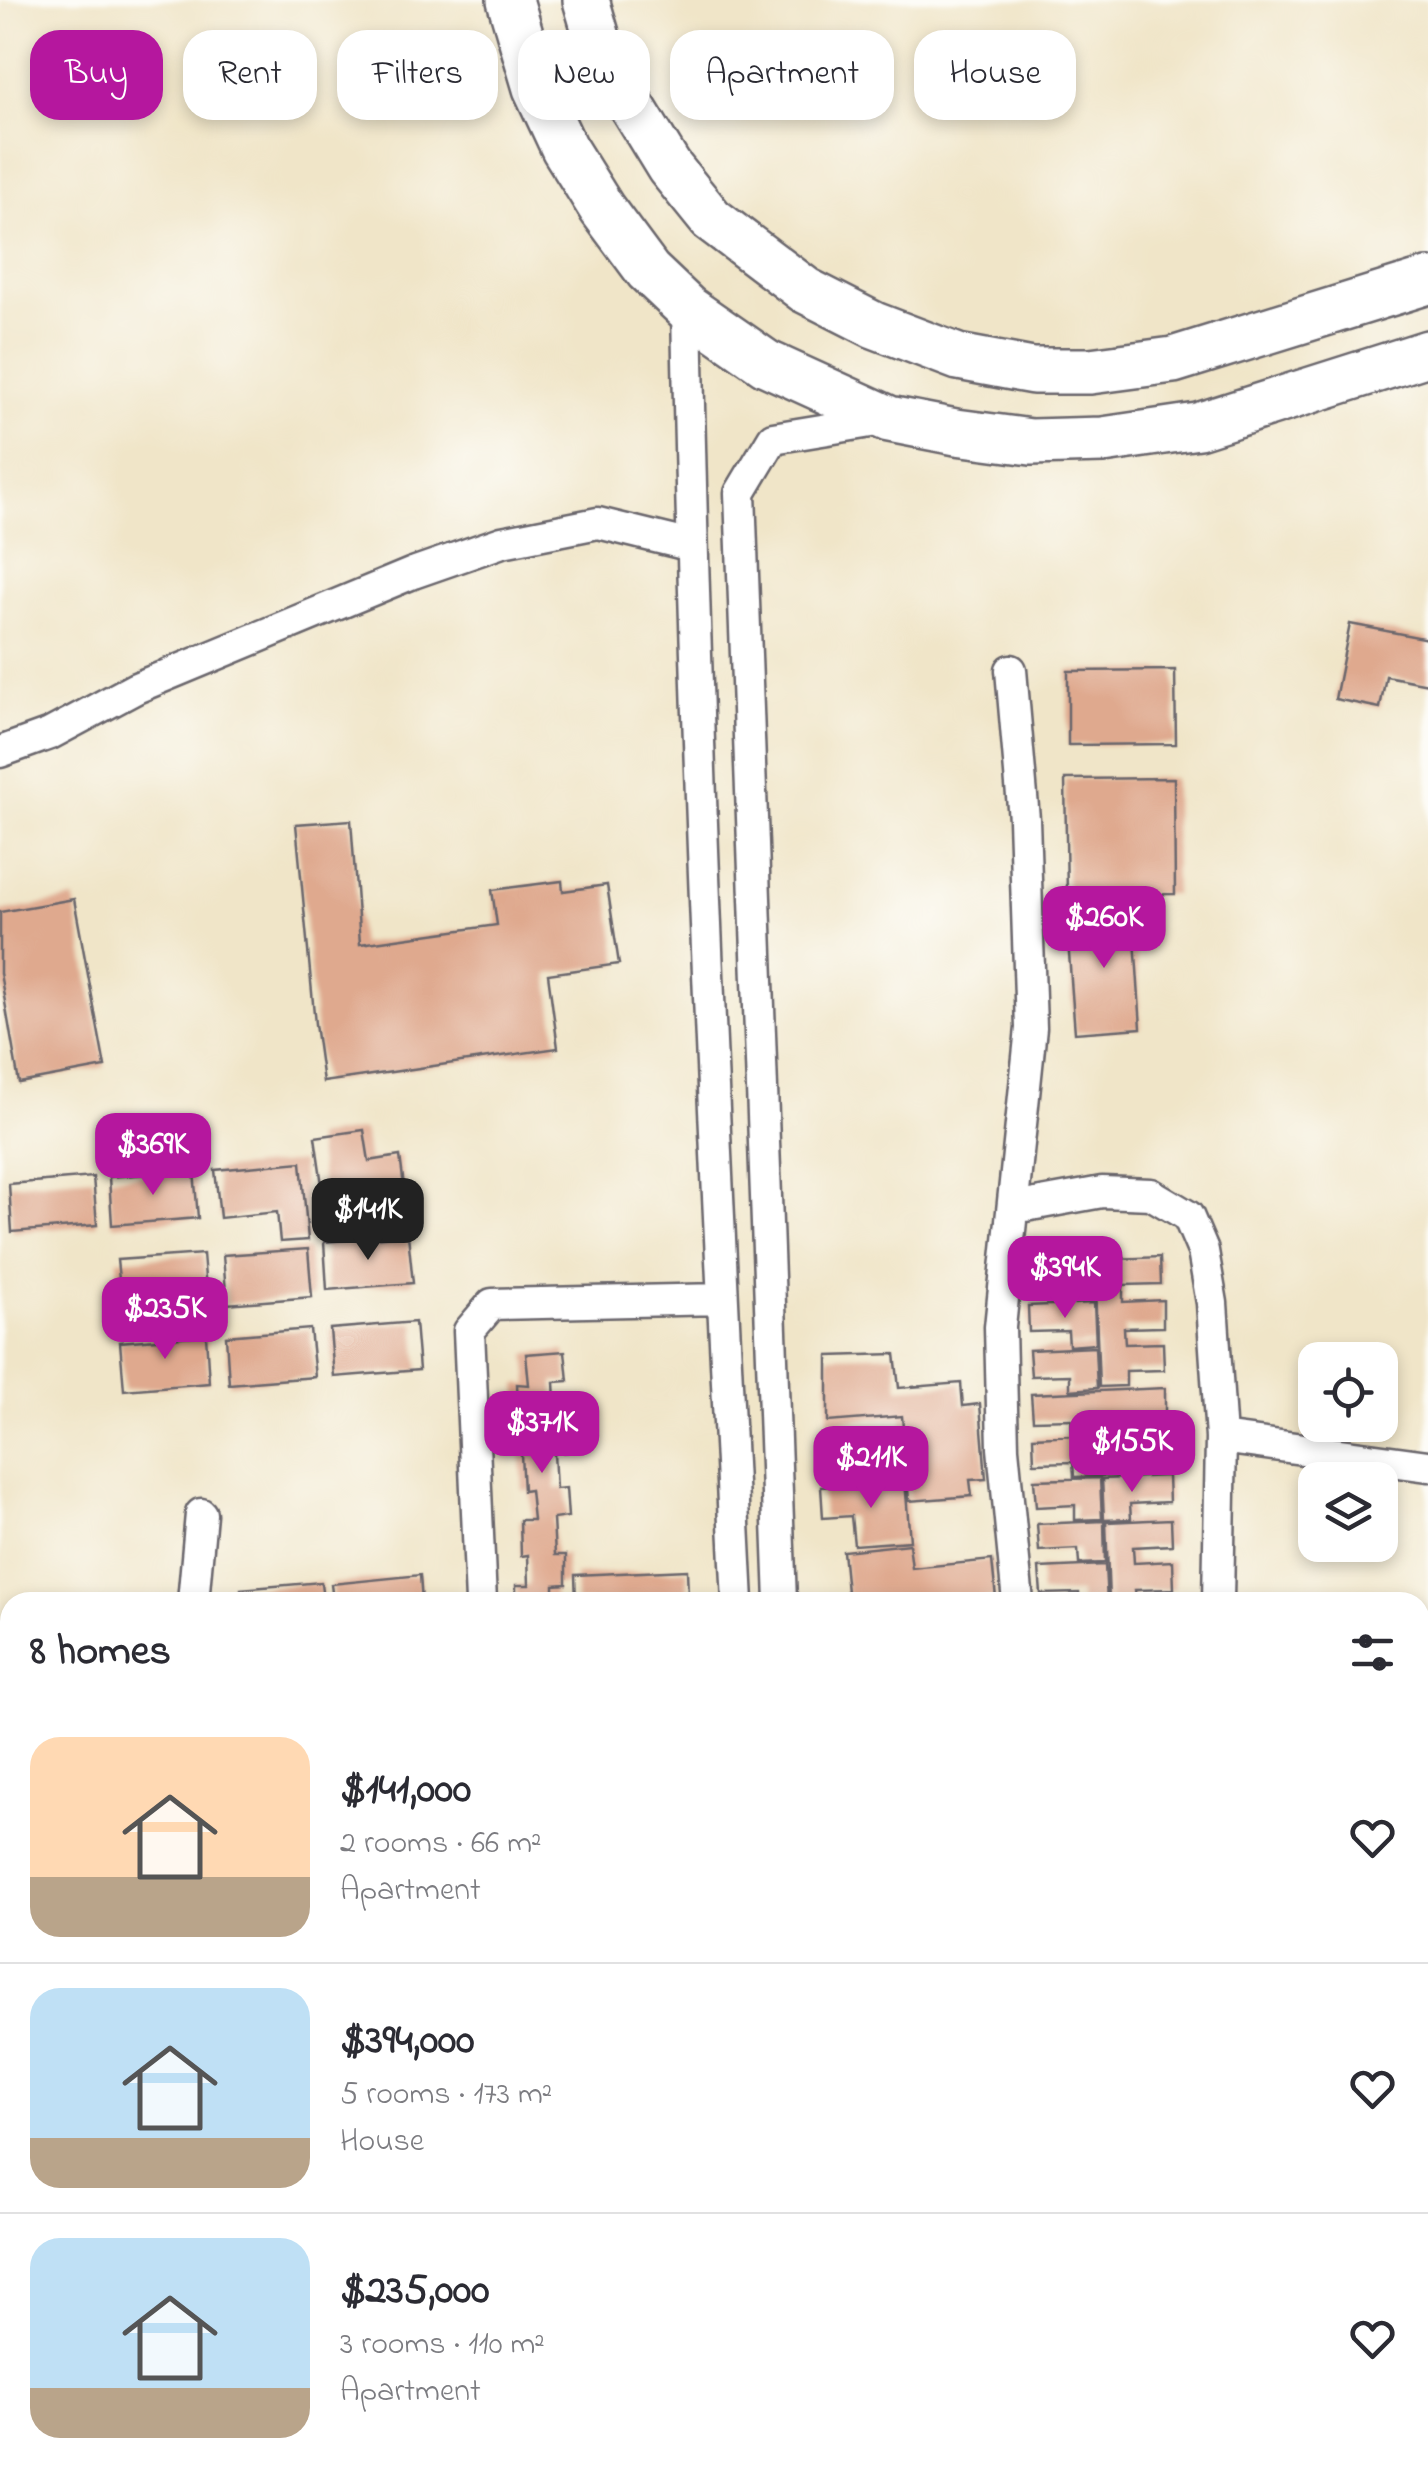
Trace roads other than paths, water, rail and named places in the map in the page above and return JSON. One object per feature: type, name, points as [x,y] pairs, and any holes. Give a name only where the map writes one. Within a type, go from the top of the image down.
[{"type":"main road","points":[[510,0],[536,88],[564,148],[602,209],[648,271],[687,308],[766,363],[889,419],[1031,442],[1103,440],[1198,426],[1428,353]]},
{"type":"main road","points":[[586,0],[600,48],[628,100],[669,167],[711,219],[804,290],[874,325],[958,356],[1033,371],[1090,371],[1173,360],[1428,280]]},
{"type":"street","points":[[687,308],[692,546],[737,1592]]},
{"type":"street","points":[[781,1592],[740,493],[773,438],[889,419]]},
{"type":"street","points":[[0,752],[50,734],[153,680],[412,573],[502,542],[598,524],[692,546]]},
{"type":"street","points":[[1012,670],[1024,819],[1031,1028],[1000,1327],[1002,1448],[1017,1592]]},
{"type":"street","points":[[1014,1208],[1102,1192],[1151,1194],[1188,1216],[1204,1251],[1212,1303],[1220,1438],[1218,1592]]},
{"type":"street","points":[[480,1592],[469,1330],[492,1304],[722,1299]]},
{"type":"street","points":[[1220,1438],[1428,1466]]},
{"type":"street","points":[[194,1592],[201,1514]]}]
